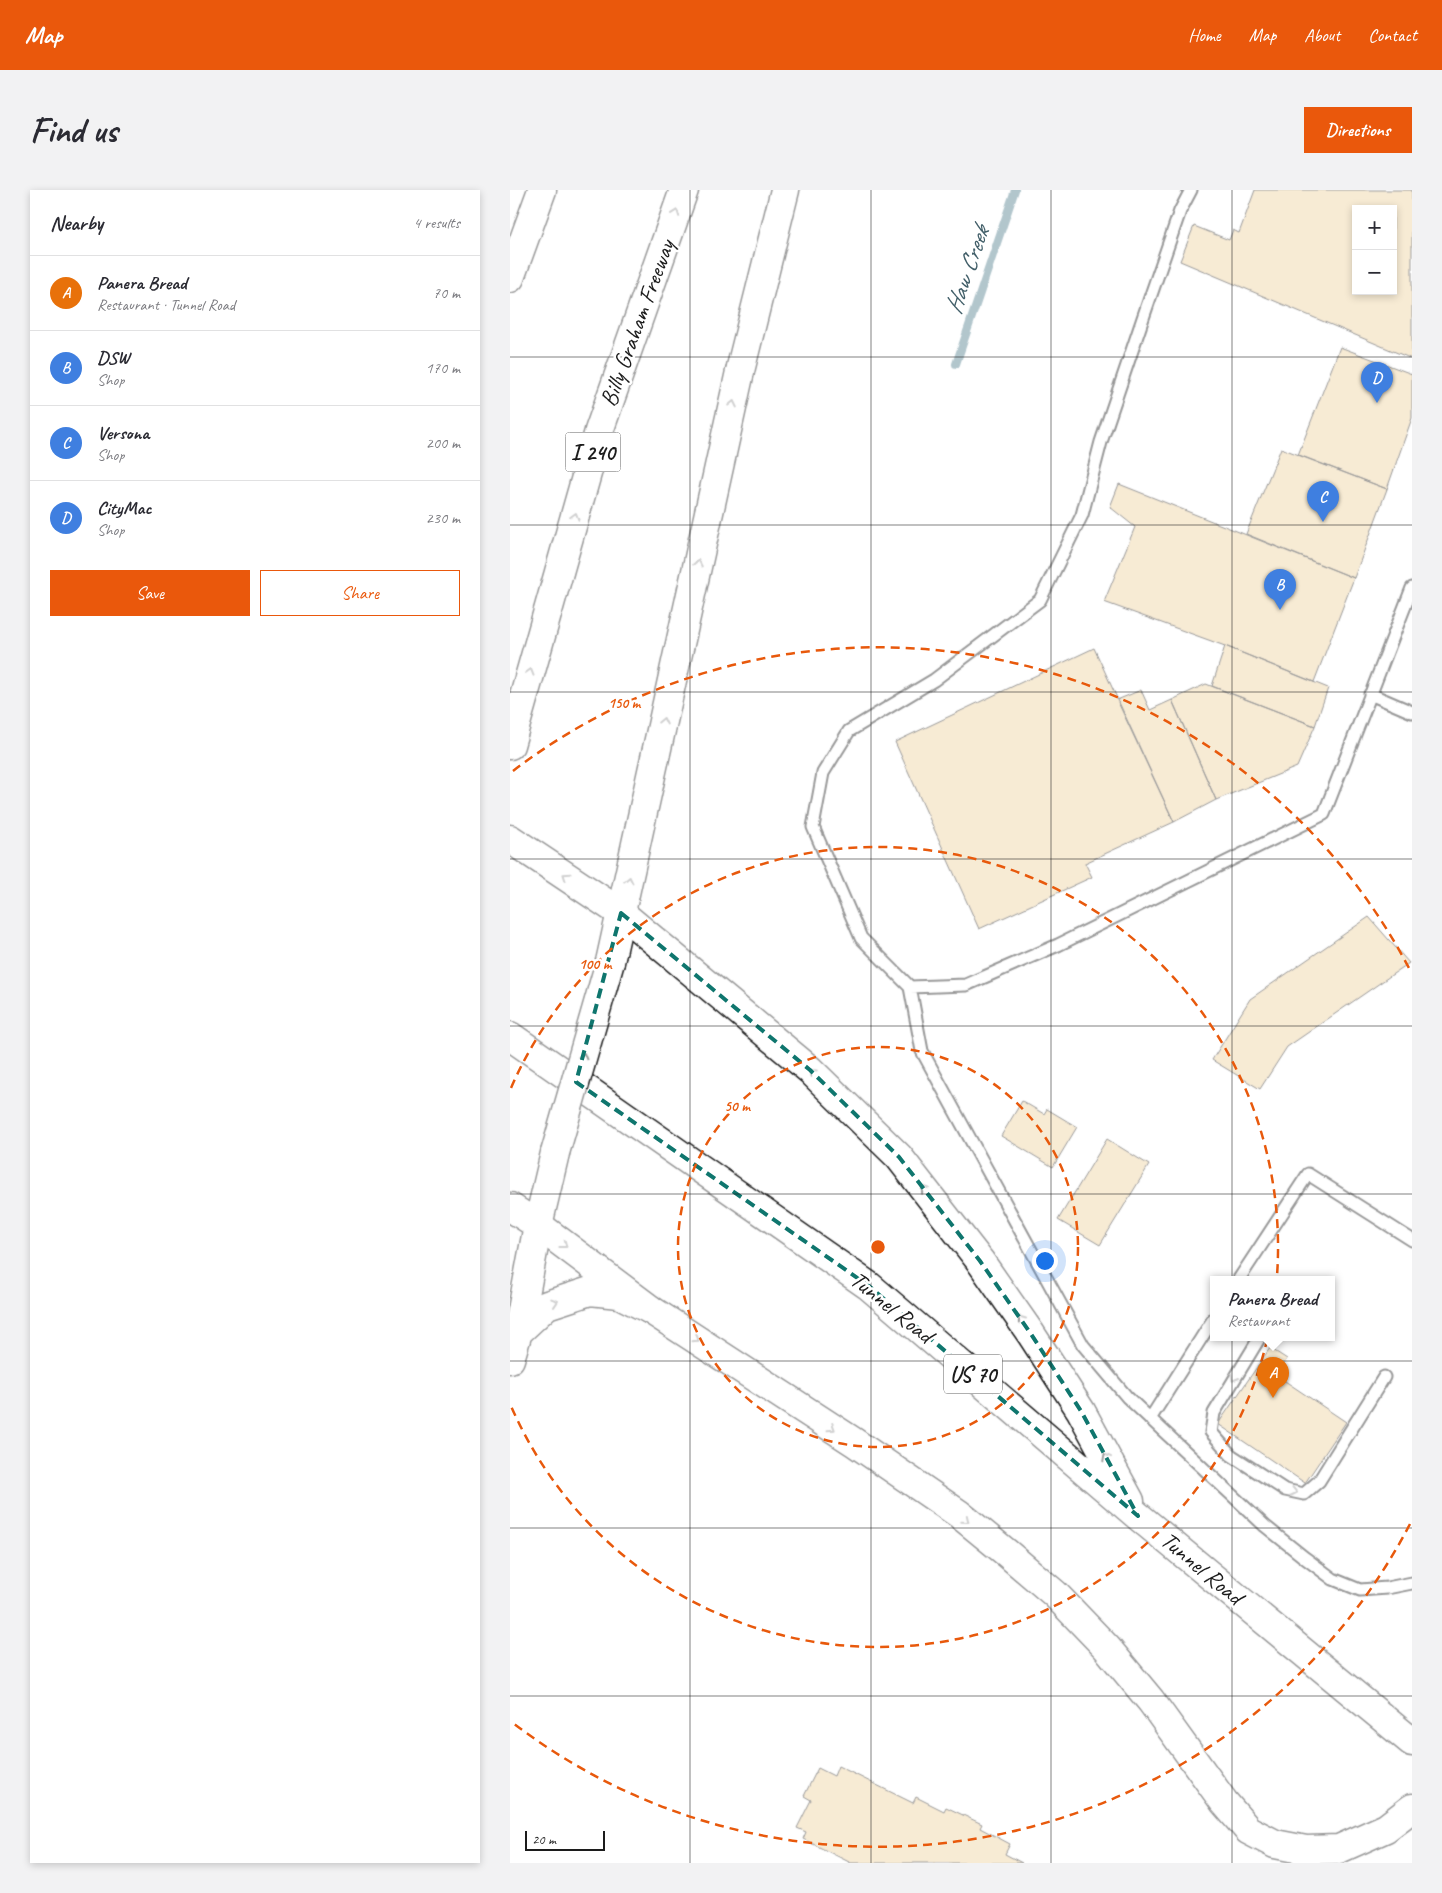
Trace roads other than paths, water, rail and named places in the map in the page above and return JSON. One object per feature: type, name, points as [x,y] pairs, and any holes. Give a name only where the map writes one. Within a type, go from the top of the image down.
[{"type":"main road","points":[[510,278],[542,190]]},
{"type":"main road","name":"Billy Graham Freeway","points":[[510,745],[599,431],[684,190]]},
{"type":"main road","points":[[510,1359],[518,1332],[538,1225],[556,1153],[622,913],[741,367],[785,190]]},
{"type":"main road","points":[[510,838],[622,913],[810,1070],[899,1158],[980,1261],[1036,1342],[1081,1411],[1138,1516]]},
{"type":"main road","name":"Tunnel Road","points":[[510,1036],[869,1286],[1138,1516],[1412,1742]]},
{"type":"main road","points":[[510,1206],[651,1310],[854,1442],[959,1514],[1055,1594],[1107,1648],[1151,1701],[1224,1802],[1248,1830],[1275,1844],[1306,1850],[1339,1849],[1386,1828],[1412,1808]]},
{"type":"main road","points":[[518,1332],[547,1305],[590,1291],[619,1294],[651,1310]]},
{"type":"lane","points":[[1191,190],[1180,211],[1101,442],[1082,515],[1040,600],[934,680],[849,731],[823,773],[813,827],[861,938],[910,987],[922,1051],[1083,1345],[1127,1397],[1150,1419],[1265,1526],[1333,1579],[1360,1590],[1387,1588],[1412,1583]]},
{"type":"lane","points":[[910,987],[966,985],[1058,945],[1324,814],[1412,588]]},
{"type":"lane","points":[[1370,694],[1412,712]]},
{"type":"lane","points":[[1241,1276],[1308,1174],[1412,1240]]},
{"type":"lane","points":[[1150,1419],[1210,1324]]},
{"type":"lane","points":[[1258,1341],[1214,1413],[1211,1432],[1232,1455],[1284,1490],[1304,1494],[1319,1481],[1384,1378]]},
{"type":"waterway","name":"Haw Creek","points":[[956,364],[1015,190]]},
{"type":"place","name":"CityMac","points":[[1377,403]]},
{"type":"place","name":"Versona","points":[[1323,522]]},
{"type":"place","name":"DSW","points":[[1280,610]]},
{"type":"place","name":"Panera Bread","points":[[1273,1398]]}]
